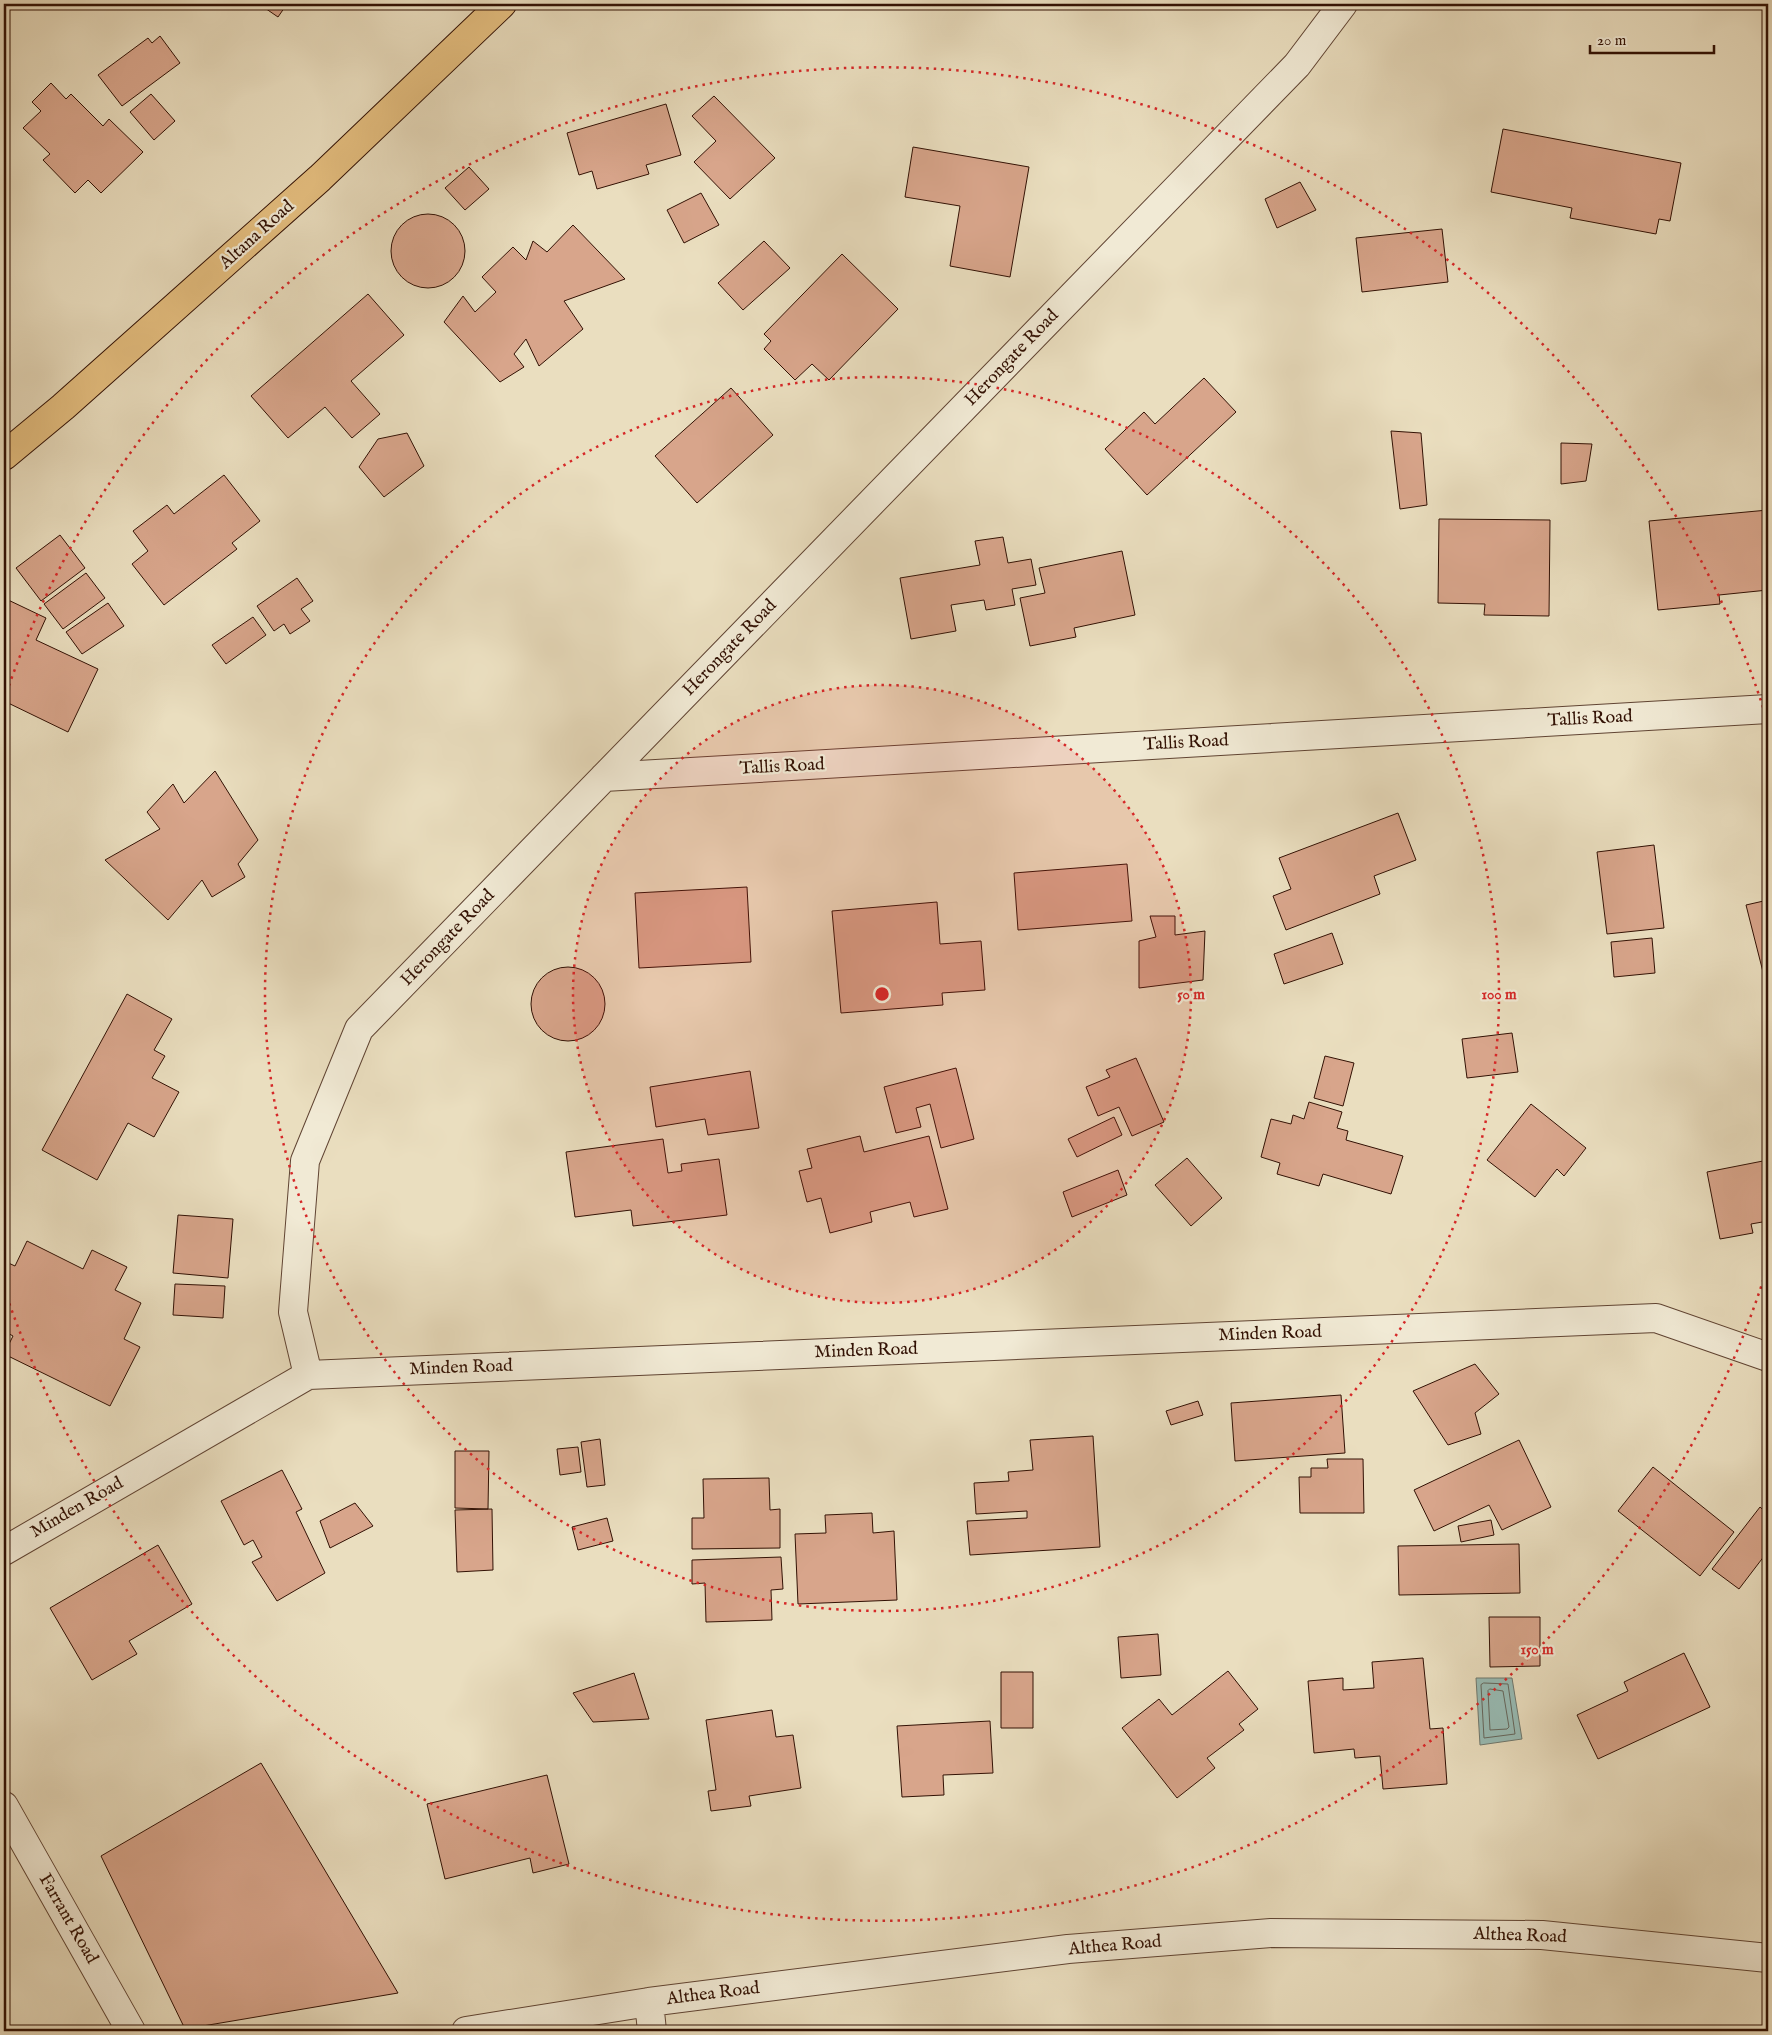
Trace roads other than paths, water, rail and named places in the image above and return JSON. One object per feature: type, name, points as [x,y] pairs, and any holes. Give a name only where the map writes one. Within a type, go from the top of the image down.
[{"type":"main road","name":"Altana Road","points":[[4,456],[63,407],[320,178],[502,4]]},
{"type":"street","name":"Herongate Road","points":[[308,1375],[293,1312],[305,1160],[359,1029],[1297,65],[1343,4]]},
{"type":"street","name":"Tallis Road","points":[[604,778],[1768,709]]},
{"type":"street","name":"Minden Road","points":[[4,1551],[308,1375],[1656,1318],[1768,1357]]},
{"type":"street","name":"Farrant Road","points":[[4,1806],[131,2031]]},
{"type":"street","name":"Althea Road","points":[[466,2031],[649,2002],[1068,1949],[1272,1934],[1542,1935],[1768,1958]]},
{"type":"street","points":[[649,2002],[652,2031]]},
{"type":"water","points":[[1476,1678],[1512,1678],[1522,1739],[1480,1745]]}]
